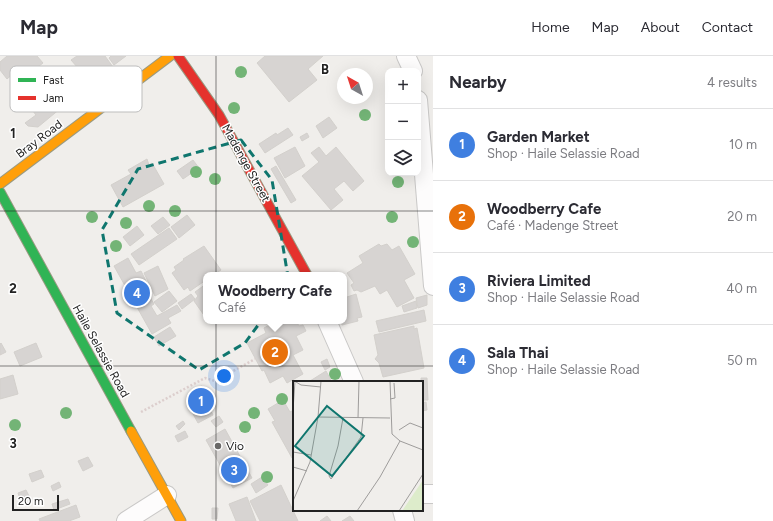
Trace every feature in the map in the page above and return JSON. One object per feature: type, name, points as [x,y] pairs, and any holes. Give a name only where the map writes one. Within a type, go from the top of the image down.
[{"type":"street","name":"Bray Road","points":[[142,77],[170,56]]},
{"type":"street","name":"Madenge Street","points":[[178,56],[219,116],[264,194],[305,272]]},
{"type":"street","points":[[406,56],[412,68]]},
{"type":"street","points":[[418,104],[433,286]]},
{"type":"street","name":"Bray Road","points":[[0,184],[96,112]]},
{"type":"street","name":"Haile Selassie Road","points":[[0,192],[181,521]]},
{"type":"street","points":[[328,324],[354,381]]},
{"type":"street","points":[[126,521],[167,495]]},
{"type":"street","points":[[402,511],[405,521]]},
{"type":"path","points":[[125,420],[205,378],[215,382],[255,359]]},
{"type":"highlighted area","points":[[241,140],[272,180],[289,283],[245,343],[199,370],[117,313],[102,230],[138,169]]},
{"type":"building","points":[[7,56],[37,56],[43,63],[39,66],[10,66],[10,76],[7,79],[0,70],[0,62]]},
{"type":"building","points":[[77,56],[105,56],[112,66],[76,66],[71,60]]},
{"type":"building","points":[[111,56],[126,56],[114,65],[109,58]]},
{"type":"building","points":[[265,56],[323,56],[308,69],[317,80],[289,102],[257,63]]},
{"type":"building","points":[[34,112],[56,112],[38,127],[28,126],[25,123],[36,115]]},
{"type":"building","points":[[329,117],[337,128],[323,138],[316,126]]},
{"type":"building","points":[[288,128],[293,135],[265,153],[259,144],[276,133],[277,135]]},
{"type":"building","points":[[307,133],[309,137],[302,141],[300,137]]},
{"type":"building","points":[[295,147],[305,166],[285,178],[274,158]]},
{"type":"building","points":[[319,147],[326,156],[336,147],[364,181],[353,191],[344,181],[334,189],[343,200],[331,210],[302,176],[319,162],[311,153]]},
{"type":"building","points":[[147,159],[149,165],[152,163],[164,184],[123,207],[111,185],[131,174],[128,170]]},
{"type":"building","points":[[193,160],[199,168],[183,179],[177,171]]},
{"type":"building","points":[[276,166],[296,200],[291,203],[271,169]]},
{"type":"building","points":[[187,215],[195,225],[179,238],[171,227]]},
{"type":"building","points":[[163,217],[170,225],[158,234],[151,226]]},
{"type":"building","points":[[137,226],[144,235],[130,246],[123,237]]},
{"type":"building","points":[[169,228],[177,239],[139,265],[131,254]]},
{"type":"building","points":[[379,244],[381,246],[387,244],[392,250],[399,246],[415,274],[404,280],[414,298],[397,307],[387,290],[380,294],[375,286],[361,292],[357,290],[354,291],[351,285],[354,283],[347,273],[363,263],[359,256]]},
{"type":"building","points":[[204,246],[221,270],[218,272],[203,272],[203,282],[190,291],[188,287],[184,290],[172,273],[176,270],[174,267],[184,260],[183,259]]},
{"type":"building","points":[[128,258],[136,273],[141,271],[148,285],[144,287],[154,304],[151,306],[157,316],[177,305],[181,311],[168,318],[171,323],[152,334],[114,266]]},
{"type":"building","points":[[158,266],[168,289],[155,296],[144,273]]},
{"type":"building","points":[[203,286],[203,314],[194,301],[198,296],[195,292]]},
{"type":"building","points":[[169,291],[177,301],[162,312],[154,302]]},
{"type":"building","points":[[191,294],[195,299],[182,309],[178,303]]},
{"type":"building","points":[[356,294],[362,317],[357,318],[358,321],[347,324],[347,297]]},
{"type":"building","points":[[427,295],[427,305],[418,308],[416,298]]},
{"type":"building","points":[[416,301],[417,308],[404,312],[402,306]]},
{"type":"building","points":[[424,310],[426,321],[379,332],[376,321]]},
{"type":"building","points":[[271,324],[276,324],[277,327],[282,324],[298,324],[299,326],[303,325],[306,331],[296,336],[303,350],[293,355],[303,374],[287,383],[283,376],[270,383],[264,370],[262,371],[247,343],[266,333],[264,328]]},
{"type":"building","points":[[414,326],[414,329],[417,328],[424,368],[383,377],[379,363],[375,359],[378,355],[374,335]]},
{"type":"building","points":[[170,327],[176,336],[159,346],[154,337]]},
{"type":"building","points":[[1,343],[6,352],[0,355],[0,344]]},
{"type":"building","points":[[36,343],[42,357],[20,366],[14,352]]},
{"type":"building","points":[[327,359],[330,367],[325,370],[321,362]]},
{"type":"building","points":[[326,371],[331,381],[310,381]]},
{"type":"building","points":[[13,375],[18,394],[0,399],[0,379]]},
{"type":"building","points":[[421,378],[427,378],[428,400],[423,400],[423,381],[421,381]]},
{"type":"building","points":[[202,386],[210,401],[207,403],[213,415],[198,423],[187,403],[192,400],[189,393]]},
{"type":"building","points":[[283,400],[290,412],[293,410],[293,458],[272,422],[275,421],[268,409]]},
{"type":"building","points":[[426,402],[427,410],[423,411],[423,403]]},
{"type":"building","points":[[219,416],[223,422],[216,427],[211,421]]},
{"type":"building","points":[[183,421],[185,424],[179,430],[176,426]]},
{"type":"building","points":[[225,429],[252,478],[233,488],[206,440]]},
{"type":"building","points":[[185,431],[188,437],[178,442],[175,436]]},
{"type":"building","points":[[88,457],[93,466],[83,471],[78,461]]},
{"type":"building","points":[[41,470],[44,477],[32,482],[29,474]]},
{"type":"building","points":[[262,477],[268,485],[256,493],[251,484]]},
{"type":"building","points":[[59,482],[61,487],[53,491],[51,486]]},
{"type":"building","points":[[281,485],[298,521],[260,521],[250,501]]},
{"type":"building","points":[[26,490],[29,496],[20,499],[18,493]]},
{"type":"building","points":[[247,497],[256,521],[236,521],[229,504]]},
{"type":"building","points":[[68,499],[70,504],[54,510],[52,504]]},
{"type":"building","points":[[76,505],[80,517],[69,521],[40,521],[39,519]]},
{"type":"building","points":[[212,508],[218,508],[217,519],[212,519]]},
{"type":"building","points":[[327,516],[331,521],[320,521]]},
{"type":"building","points":[[350,516],[354,521],[342,521]]},
{"type":"traffic: fast","points":[[0,192],[131,431]]},
{"type":"traffic: slow","points":[[142,77],[170,56]]},
{"type":"traffic: slow","points":[[0,184],[96,112]]},
{"type":"traffic: slow","points":[[131,431],[181,521]]},
{"type":"traffic: jam","points":[[178,56],[219,115],[305,272]]},
{"type":"place","name":"Sala Thai","points":[[137,293]]},
{"type":"place","name":"Woodberry Cafe","points":[[275,352]]},
{"type":"place","name":"Garden Market","points":[[201,401]]},
{"type":"place","name":"Vio","points":[[218,446]]},
{"type":"place","name":"Riviera Limited","points":[[234,470]]}]
